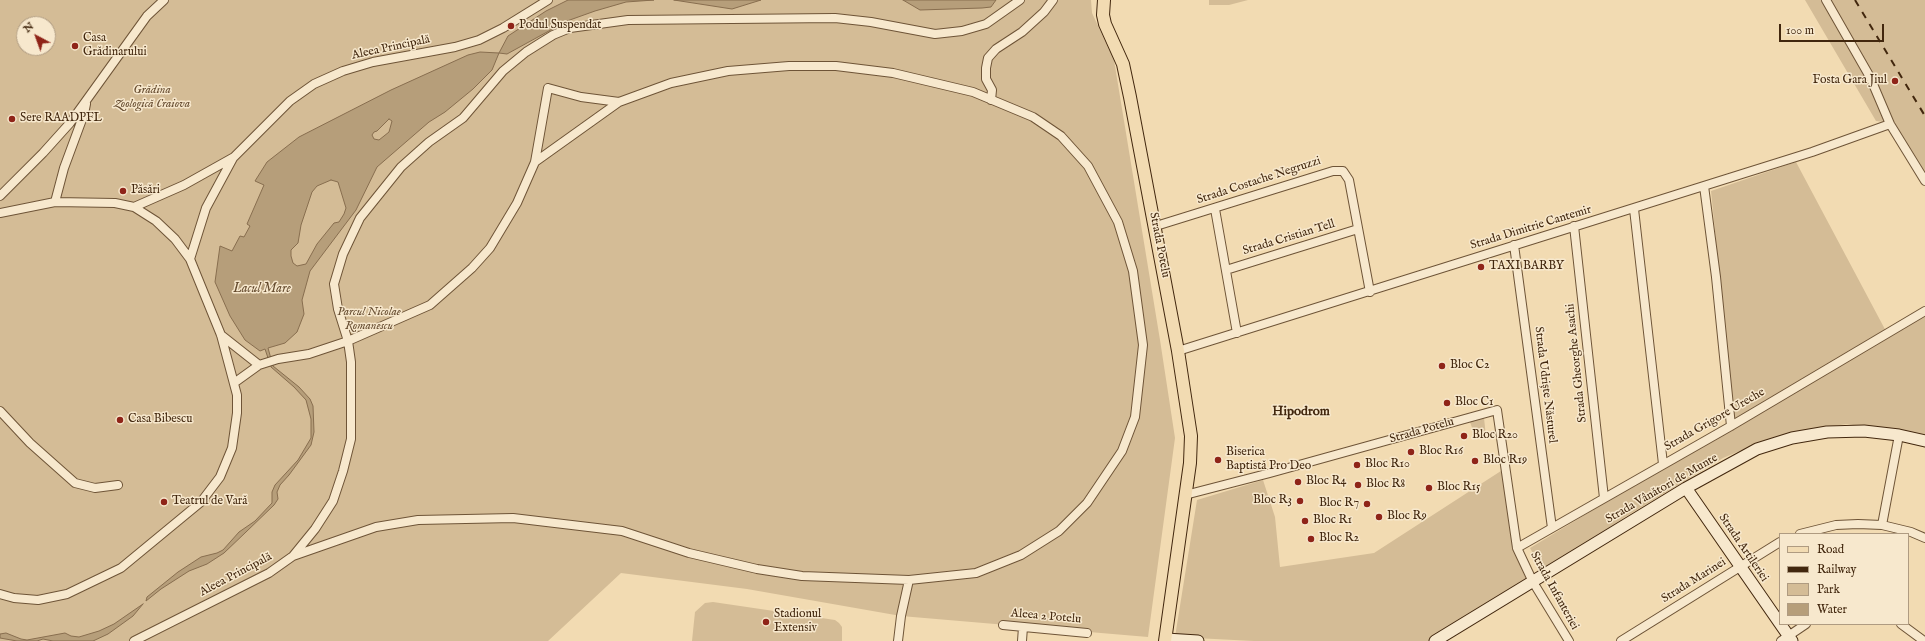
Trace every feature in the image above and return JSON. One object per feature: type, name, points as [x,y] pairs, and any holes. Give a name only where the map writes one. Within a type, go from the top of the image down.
[{"type":"main road","name":"Strada Potelu","points":[[1104,0],[1103,14],[1105,24],[1123,64],[1156,226],[1191,436],[1190,463],[1165,640]]},
{"type":"street","points":[[0,196],[43,153],[86,102],[148,16],[164,0]]},
{"type":"street","name":"Aleea Principală","points":[[134,207],[178,189],[234,157],[290,101],[314,84],[343,71],[373,62],[455,47],[479,40],[548,0]]},
{"type":"street","name":"Aleea Principală","points":[[134,641],[269,573],[293,556],[315,529],[333,501],[344,471],[351,439],[351,362],[348,341],[338,309],[334,284],[343,254],[360,218],[402,167],[429,142],[463,118],[504,71],[526,52],[553,35],[570,28],[628,20],[835,18],[871,22],[935,34],[962,31],[986,24],[1020,0]]},
{"type":"street","points":[[991,100],[992,90],[986,79],[988,58],[996,49],[1022,32],[1044,12],[1053,0]]},
{"type":"street","points":[[1826,0],[1870,77],[1890,124],[1925,181]]},
{"type":"street","points":[[293,556],[376,528],[418,520],[513,518],[622,531],[689,553],[758,569],[802,576],[909,580],[976,573],[1021,555],[1059,531],[1086,503],[1122,451],[1136,417],[1143,345],[1133,271],[1118,222],[1088,166],[1061,136],[1032,117],[973,92],[893,73],[836,66],[789,66],[728,71],[671,83],[619,102],[535,162]]},
{"type":"street","points":[[234,383],[259,365],[278,359],[309,354],[348,341],[430,305],[472,268],[490,248],[517,203],[535,162],[548,88],[581,98],[619,102]]},
{"type":"street","points":[[55,202],[64,168],[84,114],[86,102]]},
{"type":"street","name":"Strada Dimitrie Cantemir","points":[[1178,351],[1370,292],[1574,226],[1634,209],[1812,152],[1890,124]]},
{"type":"street","name":"Aleea Principală","points":[[190,259],[206,208],[234,157]]},
{"type":"street","name":"Strada Costache Negruzzi","points":[[1156,226],[1338,170],[1343,171],[1349,180],[1370,292]]},
{"type":"street","points":[[1704,186],[1716,277],[1731,426]]},
{"type":"street","points":[[0,213],[55,202],[115,203],[134,207],[156,221],[175,239],[190,259],[221,335],[234,383],[237,413],[232,448],[220,476],[201,502],[121,568],[68,594],[38,600],[14,598],[0,594]]},
{"type":"street","points":[[1215,208],[1237,332]]},
{"type":"street","points":[[1634,209],[1664,464]]},
{"type":"street","name":"Strada Gheorghe Asachi","points":[[1574,226],[1604,498]]},
{"type":"street","name":"Strada Cristian Tell","points":[[1226,270],[1358,229]]},
{"type":"street","name":"Strada Udriște Năsturel","points":[[1514,245],[1552,528]]},
{"type":"street","name":"Strada Grigore Ureche","points":[[1517,548],[1731,426],[1925,311]]},
{"type":"street","points":[[221,335],[259,365]]},
{"type":"street","name":"Strada Potelu","points":[[1185,495],[1497,410]]},
{"type":"street","name":"Strada Infanteriei","points":[[1497,410],[1517,548],[1532,582],[1569,641]]},
{"type":"street","points":[[0,411],[30,443],[75,483],[95,488],[118,485]]},
{"type":"street","name":"Strada Vânători de Munte","points":[[1435,641],[1686,488],[1757,449],[1792,438],[1827,432],[1864,431],[1900,435],[1925,441]]},
{"type":"street","points":[[1882,525],[1900,435]]},
{"type":"street","name":"Strada Artileriei","points":[[1686,488],[1787,639]]},
{"type":"street","points":[[1804,533],[1836,526],[1882,525],[1911,532],[1925,538]]},
{"type":"street","name":"Strada Marinei","points":[[1621,641],[1779,543]]},
{"type":"street","points":[[898,641],[901,616],[909,580]]},
{"type":"street","name":"Aleea 2 Potelu","points":[[1003,625],[1087,633]]},
{"type":"street","points":[[1787,639],[1805,625]]},
{"type":"street","points":[[1902,625],[1924,641]]},
{"type":"street","points":[[1022,641],[1023,627]]},
{"type":"street","points":[[1165,640],[1198,641]]},
{"type":"green space","name":"Parcul Nicolae Romanescu","points":[[0,0],[1091,0],[1092,13],[1114,60],[1175,438],[1148,637],[901,616],[747,589],[621,573],[548,641],[0,641]]},
{"type":"green space","points":[[1209,0],[1248,0],[1229,5],[1209,5]]},
{"type":"green space","points":[[1805,0],[1925,0],[1925,179],[1892,123],[1876,121]]},
{"type":"green space","points":[[1796,162],[1888,335],[1925,313],[1925,437],[1847,424],[1808,430],[1756,444],[1723,458],[1625,517],[1544,573],[1530,548],[1734,425],[1711,191]]},
{"type":"green space","points":[[1484,418],[1486,436],[1476,439],[1470,422]]},
{"type":"green space","points":[[1504,469],[1514,552],[1529,583],[1433,641],[1254,641],[1175,637],[1197,500],[1263,480],[1275,517],[1280,567],[1374,553]]},
{"type":"green space","name":"Stadionul Extensiv","points":[[713,602],[835,620],[842,627],[842,641],[692,641],[695,612],[705,603]]},
{"type":"water","points":[[568,0],[654,0],[626,2],[567,21],[507,54],[499,53],[508,36],[546,11]]},
{"type":"water","points":[[674,0],[761,0],[732,9]]},
{"type":"water","points":[[903,0],[996,0],[991,7],[920,10]]},
{"type":"water","name":"Lacul Mare","points":[[480,52],[499,53],[492,70],[473,89],[445,112],[429,122],[377,167],[356,210],[310,271],[302,300],[304,314],[297,332],[285,343],[268,348],[273,366],[299,387],[310,399],[313,406],[314,432],[311,445],[280,485],[277,492],[278,499],[274,505],[224,553],[207,564],[189,571],[161,589],[146,601],[147,597],[178,572],[201,557],[223,550],[239,532],[255,521],[272,503],[272,492],[275,485],[298,460],[311,438],[311,419],[306,400],[294,387],[271,367],[265,349],[260,351],[245,340],[230,316],[215,282],[220,246],[232,251],[240,236],[244,237],[250,226],[247,224],[264,185],[255,181],[267,162],[299,137],[391,90],[468,55]],"holes":[[[389,119],[392,121],[389,132],[379,140],[374,139],[372,135],[374,132],[377,131]],[[331,180],[338,182],[346,208],[344,214],[339,222],[334,223],[317,244],[306,264],[297,266],[293,263],[291,250],[298,243],[301,225],[312,192],[317,186]]]},
{"type":"water","points":[[143,604],[133,616],[108,634],[93,641],[53,641],[43,639],[37,641],[17,641],[0,638],[0,634],[6,633],[27,640],[65,633],[71,636],[79,637],[99,631],[114,624]]},
{"type":"railway","points":[[1855,0],[1925,116]]},
{"type":"place","name":"Podul Suspendat","points":[[511,26]]},
{"type":"place","name":"Casa Grădinarului","points":[[75,46]]},
{"type":"place","name":"Fosta Gara Jiul","points":[[1895,81]]},
{"type":"place","name":"Sere RAADPFL","points":[[12,119]]},
{"type":"place","name":"Păsări","points":[[123,191]]},
{"type":"place","name":"TAXI BARBY","points":[[1481,267]]},
{"type":"place","name":"Bloc C2","points":[[1442,366]]},
{"type":"place","name":"Bloc C1","points":[[1447,403]]},
{"type":"place","name":"Casa Bibescu","points":[[120,420]]},
{"type":"place","name":"Bloc R20","points":[[1464,436]]},
{"type":"place","name":"Bloc R16","points":[[1411,452]]},
{"type":"place","name":"Biserica Baptistă Pro Deo","points":[[1218,460]]},
{"type":"place","name":"Bloc R19","points":[[1475,461]]},
{"type":"place","name":"Bloc R10","points":[[1357,465]]},
{"type":"place","name":"Bloc R4","points":[[1298,482]]},
{"type":"place","name":"Bloc R8","points":[[1358,485]]},
{"type":"place","name":"Bloc R15","points":[[1429,488]]},
{"type":"place","name":"Bloc R3","points":[[1300,501]]},
{"type":"place","name":"Teatrul de Vară","points":[[164,502]]},
{"type":"place","name":"Bloc R7","points":[[1367,504]]},
{"type":"place","name":"Bloc R9","points":[[1379,517]]},
{"type":"place","name":"Bloc R1","points":[[1305,521]]},
{"type":"place","name":"Bloc R2","points":[[1311,539]]},
{"type":"place","name":"Stadionul Extensiv","points":[[766,622]]},
{"type":"district","name":"Hipodrom","points":[[1301,412]]},
{"type":"park label","name":"Grădina Zoologică Craiova","points":[[152,98]]}]
